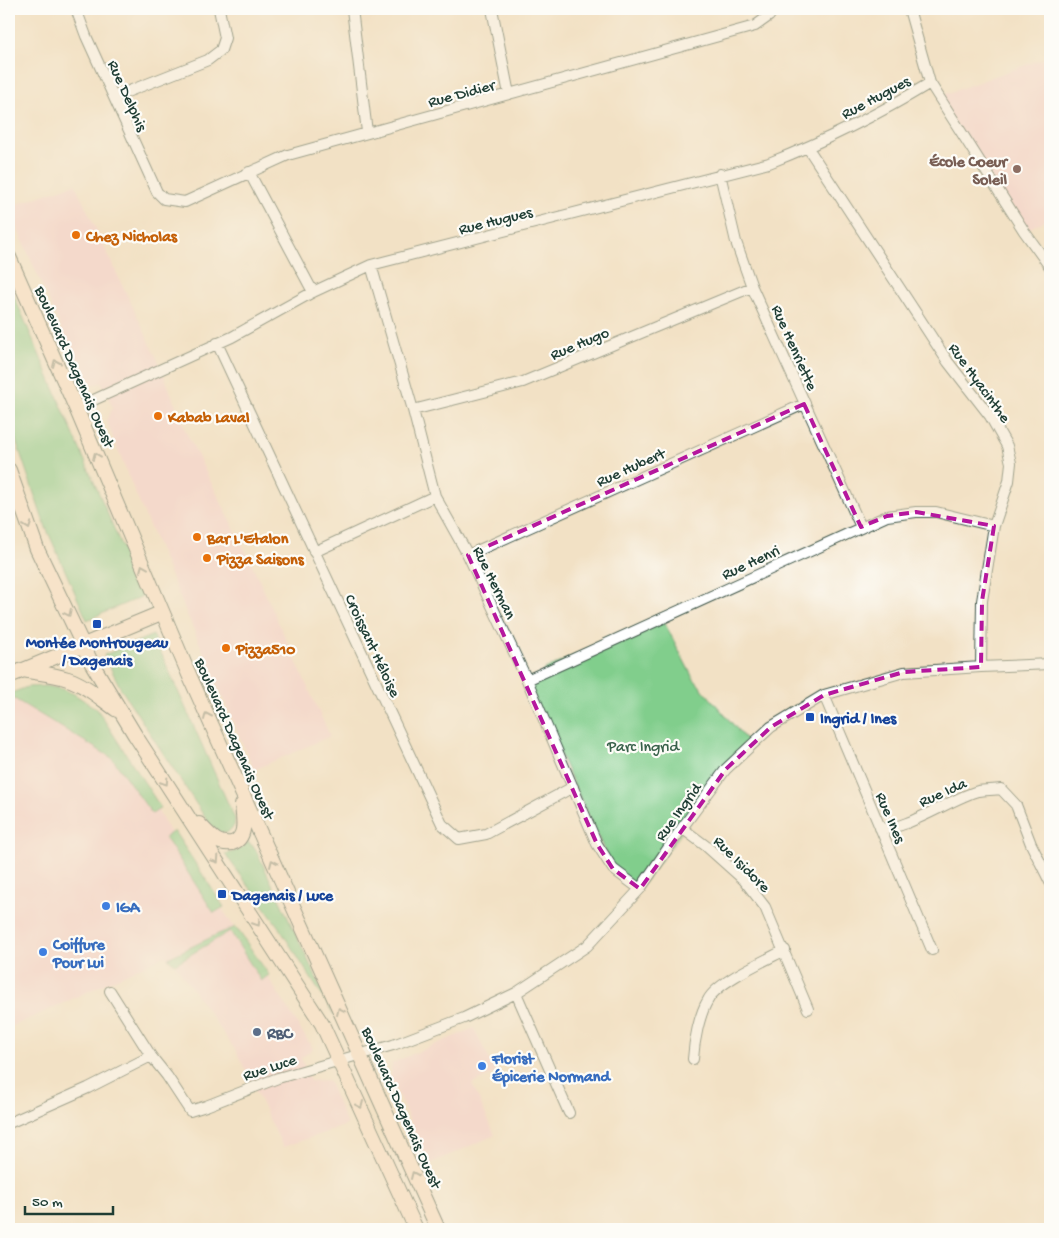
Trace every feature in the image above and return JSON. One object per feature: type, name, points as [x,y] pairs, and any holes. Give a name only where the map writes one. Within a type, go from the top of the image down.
[{"type":"main road","name":"Boulevard Dagenais Ouest","points":[[9,257],[76,408],[161,612],[438,1229]]},
{"type":"main road","points":[[9,470],[35,544],[82,644],[122,713],[182,808],[313,1009],[340,1060],[416,1229]]},
{"type":"main road","points":[[15,673],[161,612]]},
{"type":"main road","points":[[15,673],[61,677],[73,681],[122,713]]},
{"type":"main road","points":[[182,808],[217,840],[225,843],[234,842],[244,830],[241,792]]},
{"type":"street","name":"Rue Delphis","points":[[76,9],[86,36],[157,192]]},
{"type":"street","points":[[114,97],[208,60],[221,50],[225,38],[219,9]]},
{"type":"street","points":[[352,9],[366,132]]},
{"type":"street","points":[[492,9],[509,94]]},
{"type":"street","name":"Rue Didier","points":[[157,192],[164,199],[185,202],[288,155],[755,26],[769,16],[774,9]]},
{"type":"street","points":[[909,9],[930,83],[1024,231],[1050,267]]},
{"type":"street","name":"Rue Hugues","points":[[76,408],[217,343],[313,292],[371,265],[588,211],[720,174],[769,163],[808,148],[896,104],[930,83]]},
{"type":"street","name":"Rue Hyacinthe","points":[[808,148],[948,362],[990,416],[1007,446],[1011,463],[1009,481],[994,526],[982,601],[981,667]]},
{"type":"street","points":[[249,172],[313,292]]},
{"type":"street","name":"Rue Henriette","points":[[720,174],[736,242],[752,287],[861,527]]},
{"type":"street","name":"Rue Herman","points":[[371,265],[413,410],[435,496],[468,556],[527,680],[597,844],[614,869],[640,889]]},
{"type":"street","name":"Rue Hugo","points":[[413,410],[523,382],[752,287]]},
{"type":"street","name":"Croissant Héloise","points":[[217,343],[442,824],[458,838],[486,834],[573,787]]},
{"type":"street","name":"Rue Hubert","points":[[468,556],[804,404]]},
{"type":"street","points":[[314,552],[435,496]]},
{"type":"street","name":"Rue Henri","points":[[527,680],[887,516],[916,512],[936,512],[994,526]]},
{"type":"street","name":"Rue Ingrid","points":[[360,1055],[444,1026],[488,1007],[516,993],[587,946],[640,889],[726,769],[771,726],[824,695],[904,672],[1050,664]]},
{"type":"street","name":"Rue Ines","points":[[824,695],[932,950]]},
{"type":"street","name":"Rue Ida","points":[[880,828],[887,830],[978,792],[1002,789],[1016,805],[1031,844],[1050,882]]},
{"type":"street","name":"Rue Isidore","points":[[682,828],[706,846],[744,880],[765,906],[785,950],[808,1009]]},
{"type":"street","points":[[693,1059],[694,1040],[708,998],[726,983],[785,950]]},
{"type":"street","points":[[9,1123],[88,1088],[150,1056],[110,991]]},
{"type":"street","points":[[516,993],[569,1112]]},
{"type":"street","name":"Rue Luce","points":[[150,1056],[167,1076],[190,1111],[278,1078],[360,1055]]},
{"type":"highlighted area","points":[[804,404],[861,527],[887,516],[916,512],[994,526],[982,601],[981,667],[904,672],[824,695],[771,727],[726,769],[640,889],[613,869],[597,844],[468,555]]},
{"type":"shaded area","name":"École Coeur Soleil","points":[[1050,56],[1050,218],[1024,231],[938,97]]},
{"type":"shaded area","points":[[75,184],[160,365],[187,434],[250,560],[330,736],[254,770],[135,493],[106,420],[113,408],[102,383],[86,385],[9,210],[9,207]]},
{"type":"shaded area","points":[[22,693],[110,737],[169,830],[266,974],[313,1049],[301,1058],[310,1081],[328,1080],[347,1125],[283,1147],[236,1051],[175,964],[165,956],[9,1028],[9,698]]},
{"type":"shaded area","points":[[474,1028],[496,1073],[472,1084],[495,1135],[429,1164],[390,1077],[392,1063]]},
{"type":"green space","points":[[9,284],[143,596],[87,620],[44,523],[9,420]]},
{"type":"green space","name":"Parc Ingrid","points":[[662,618],[693,678],[749,743],[640,889],[613,869],[530,689],[545,669]]},
{"type":"green space","points":[[153,635],[235,819],[234,826],[227,833],[220,832],[210,825],[121,689],[104,655]]},
{"type":"green space","points":[[46,686],[62,689],[74,694],[97,709],[161,808],[152,814],[112,758],[13,698],[9,699],[9,694],[27,687]]},
{"type":"green space","points":[[174,831],[224,907],[214,913],[165,837]]},
{"type":"green space","points":[[248,842],[255,848],[334,1015],[278,926],[225,854],[238,850]]},
{"type":"green space","points":[[236,927],[269,975],[261,981],[230,931],[175,964],[168,958],[218,934]]},
{"type":"place","name":"École Coeur Soleil","points":[[1017,169]]},
{"type":"place","name":"Chez Nicholas","points":[[76,235]]},
{"type":"place","name":"Kabab Laval","points":[[158,416]]},
{"type":"place","name":"Bar L'Etalon","points":[[197,537]]},
{"type":"place","name":"Pizza Saisons","points":[[207,558]]},
{"type":"place","name":"Montée Montrougeau / Dagenais","points":[[97,624]]},
{"type":"place","name":"Pizza510","points":[[226,648]]},
{"type":"place","name":"Ingrid / Ines","points":[[810,717]]},
{"type":"place","name":"Dagenais / Luce","points":[[222,894]]},
{"type":"place","name":"IGA","points":[[106,906]]},
{"type":"place","name":"Coiffure Pour Lui","points":[[43,952]]},
{"type":"place","name":"RBC","points":[[257,1032]]},
{"type":"place","name":"Florist Épicerie Normand","points":[[482,1066]]}]
